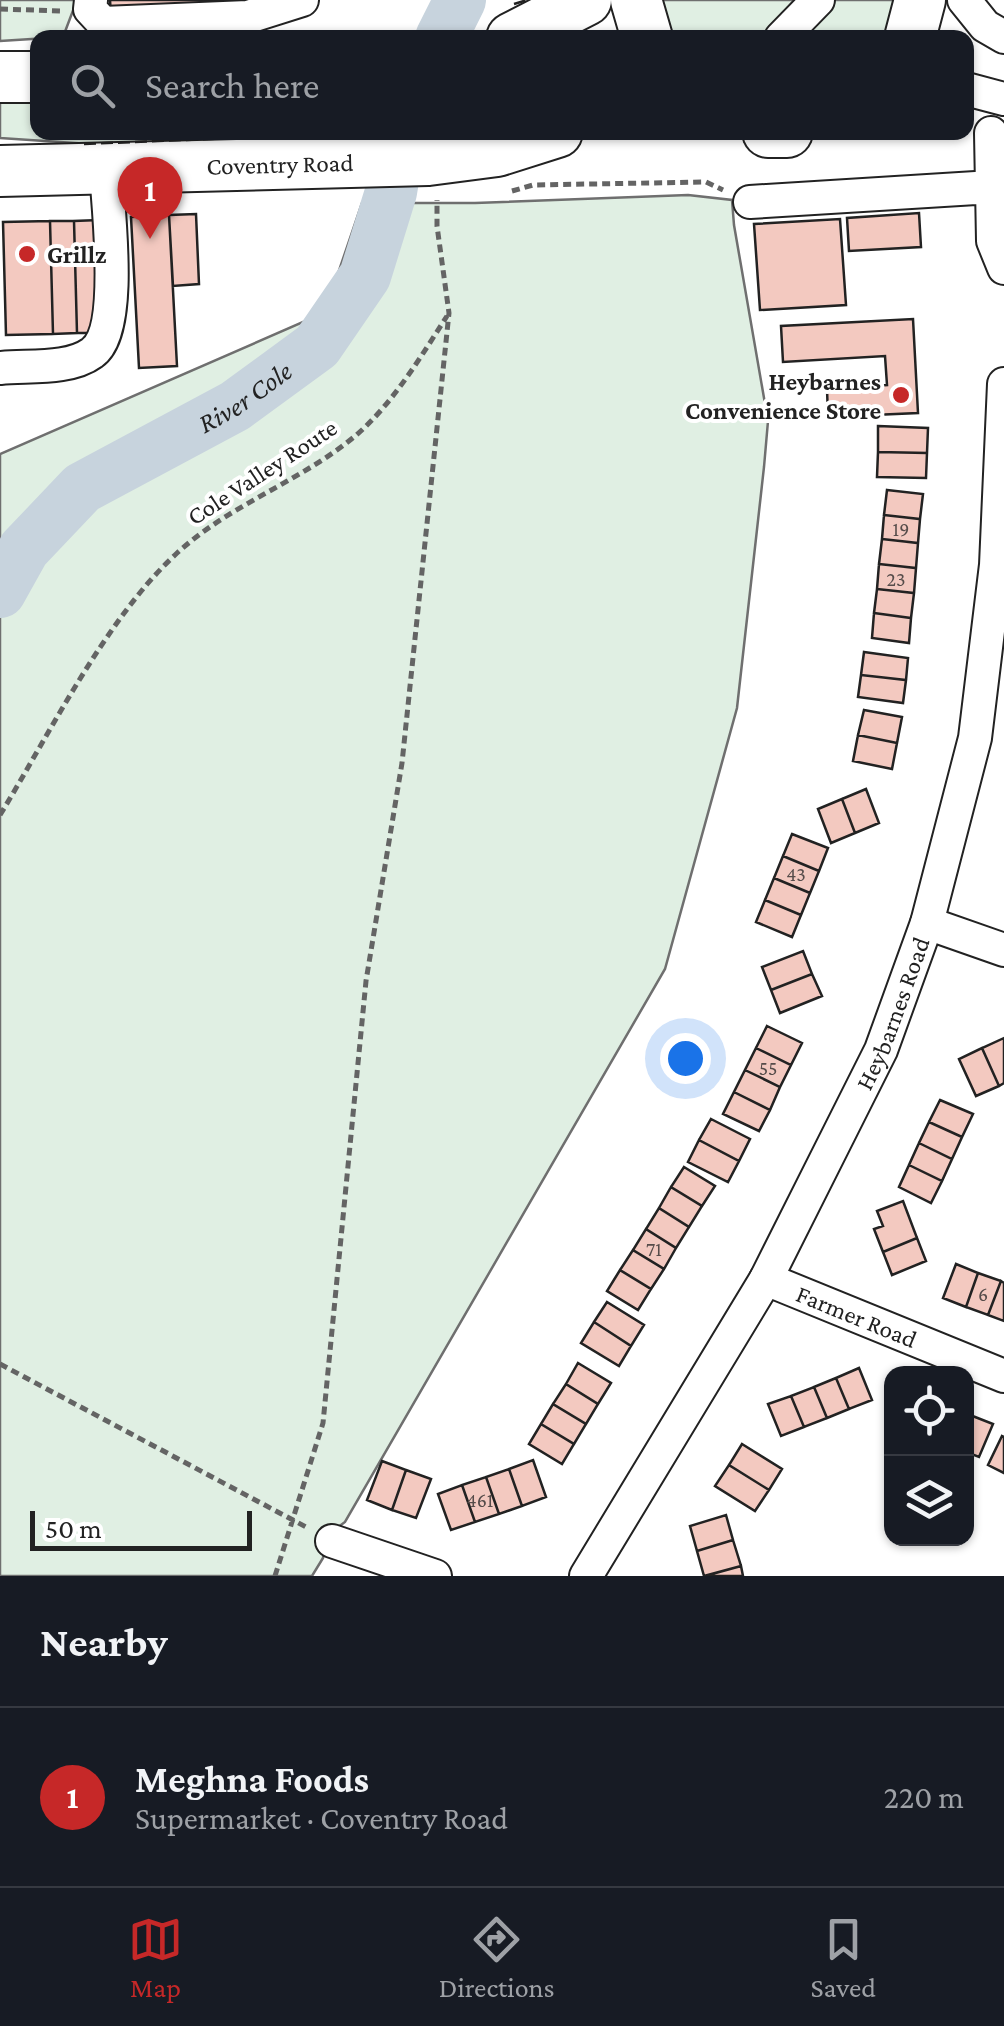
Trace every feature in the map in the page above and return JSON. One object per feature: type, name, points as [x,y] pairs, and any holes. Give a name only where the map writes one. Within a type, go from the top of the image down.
[{"type":"highway","points":[[528,30],[586,0]]},
{"type":"highway","points":[[636,0],[645,30]]},
{"type":"highway","points":[[912,30],[920,0]]},
{"type":"highway","points":[[0,77],[30,77]]},
{"type":"highway","name":"Coventry Road","points":[[0,172],[376,162],[433,179],[531,140]]},
{"type":"highway","points":[[0,147],[101,171]]},
{"type":"street","points":[[91,0],[90,9],[103,23],[248,17],[302,0]]},
{"type":"street","points":[[789,30],[818,0]]},
{"type":"street","points":[[964,0],[985,26],[1004,37]]},
{"type":"street","points":[[974,90],[1004,99]]},
{"type":"street","points":[[992,133],[993,241],[1004,268]]},
{"type":"street","points":[[0,368],[70,362],[94,352],[108,330],[112,298],[101,171]]},
{"type":"street","points":[[750,202],[992,186]]},
{"type":"street","name":"Heybarnes Road","points":[[586,1576],[766,1279],[880,1050],[927,923],[975,738],[1000,565],[1004,384]]},
{"type":"street","points":[[927,923],[1004,950]]},
{"type":"street","name":"Farmer Road","points":[[766,1279],[1004,1376]]},
{"type":"street","points":[[332,1541],[435,1576]]},
{"type":"path","points":[[0,9],[61,12],[66,0]]},
{"type":"path","points":[[275,1576],[323,1424],[366,981],[402,762],[449,313],[433,179]]},
{"type":"path","points":[[508,192],[533,185],[706,182],[750,202]]},
{"type":"path","name":"Cole Valley Route","points":[[0,814],[105,642],[142,590],[175,554],[224,515],[304,471],[355,436],[404,381],[449,313]]},
{"type":"path","points":[[0,1364],[332,1541]]},
{"type":"green space","points":[[0,0],[77,0],[66,30],[30,30],[30,39],[0,41]]},
{"type":"green space","points":[[661,0],[897,0],[889,30],[669,30]]},
{"type":"green space","points":[[0,101],[30,101],[30,140],[0,138]]},
{"type":"green space","points":[[30,140],[220,140],[105,145]]},
{"type":"green space","points":[[688,195],[732,200],[768,421],[737,708],[665,969],[345,1522],[326,1536],[323,1558],[312,1576],[0,1576],[0,454],[310,319],[330,297],[362,203]]},
{"type":"building","points":[[110,0],[234,0],[234,15],[111,16]]},
{"type":"building","points":[[919,213],[921,247],[849,251],[847,218]]},
{"type":"building","points":[[196,214],[199,284],[173,286],[169,215]]},
{"type":"building","points":[[169,215],[177,366],[139,368],[131,217]]},
{"type":"building","points":[[840,219],[846,305],[760,310],[754,224]]},
{"type":"building","points":[[99,220],[102,333],[77,333],[74,221]]},
{"type":"building","points":[[50,221],[74,221],[77,333],[53,334]]},
{"type":"building","name":"Grillz","points":[[50,221],[53,334],[6,335],[3,222]]},
{"type":"building","points":[[913,319],[918,413],[828,417],[827,389],[887,385],[885,356],[783,362],[781,326]]},
{"type":"building","points":[[878,426],[928,428],[927,453],[878,452]]},
{"type":"building","points":[[878,452],[927,453],[926,478],[877,477]]},
{"type":"building","points":[[887,490],[923,494],[920,519],[884,515]]},
{"type":"building","points":[[884,515],[920,519],[918,543],[882,539]]},
{"type":"building","points":[[882,539],[918,543],[916,568],[879,564]]},
{"type":"building","points":[[879,564],[916,568],[914,593],[877,589]]},
{"type":"building","points":[[877,589],[914,593],[911,618],[874,613]]},
{"type":"building","points":[[874,613],[911,618],[909,643],[872,638]]},
{"type":"building","points":[[864,652],[908,658],[906,680],[861,675]]},
{"type":"building","points":[[861,675],[906,680],[903,703],[858,697]]},
{"type":"building","points":[[864,710],[902,717],[897,743],[858,735]]},
{"type":"building","points":[[858,735],[897,743],[892,769],[853,761]]},
{"type":"building","points":[[866,789],[879,823],[855,833],[842,799]]},
{"type":"building","points":[[842,799],[855,833],[831,843],[818,809]]},
{"type":"building","points":[[792,834],[828,848],[819,871],[783,856]]},
{"type":"building","points":[[783,856],[819,871],[810,893],[774,878]]},
{"type":"building","points":[[774,878],[810,893],[801,915],[765,900]]},
{"type":"building","points":[[765,900],[801,915],[792,937],[756,922]]},
{"type":"building","points":[[803,951],[812,974],[771,990],[762,967]]},
{"type":"building","points":[[812,974],[822,996],[780,1013],[771,990]]},
{"type":"building","points":[[767,1026],[802,1043],[791,1065],[756,1048]]},
{"type":"building","points":[[1004,1038],[1004,1083],[999,1086],[982,1048]]},
{"type":"building","points":[[756,1048],[791,1065],[780,1087],[745,1070]]},
{"type":"building","points":[[982,1048],[999,1086],[976,1096],[959,1059]]},
{"type":"building","points":[[745,1070],[780,1087],[770,1110],[734,1092]]},
{"type":"building","points":[[734,1092],[770,1110],[759,1131],[723,1114]]},
{"type":"building","points":[[940,1100],[973,1114],[962,1137],[929,1122]]},
{"type":"building","points":[[711,1119],[750,1139],[739,1161],[699,1140]]},
{"type":"building","points":[[929,1122],[962,1137],[952,1159],[919,1143]]},
{"type":"building","points":[[699,1140],[739,1161],[728,1182],[688,1162]]},
{"type":"building","points":[[919,1143],[952,1159],[942,1181],[909,1165]]},
{"type":"building","points":[[909,1165],[942,1181],[931,1203],[899,1187]]},
{"type":"building","points":[[684,1167],[715,1186],[702,1206],[671,1187]]},
{"type":"building","points":[[671,1187],[702,1206],[689,1227],[659,1208]]},
{"type":"building","points":[[903,1201],[917,1238],[883,1252],[874,1229],[883,1226],[877,1211]]},
{"type":"building","points":[[659,1208],[689,1227],[676,1248],[646,1229]]},
{"type":"building","points":[[646,1229],[676,1248],[664,1269],[633,1250]]},
{"type":"building","points":[[917,1238],[926,1261],[892,1275],[883,1252]]},
{"type":"building","points":[[633,1250],[664,1269],[651,1289],[620,1270]]},
{"type":"building","points":[[956,1264],[978,1273],[966,1307],[943,1298]]},
{"type":"building","points":[[620,1270],[651,1289],[638,1310],[607,1291]]},
{"type":"building","points":[[978,1273],[1001,1281],[988,1315],[966,1307]]},
{"type":"building","points":[[1001,1281],[1004,1283],[1004,1321],[988,1315]]},
{"type":"building","points":[[607,1302],[644,1325],[631,1346],[594,1322]]},
{"type":"building","points":[[594,1322],[631,1346],[619,1366],[581,1343]]},
{"type":"building","points":[[578,1363],[611,1383],[598,1404],[566,1384]]},
{"type":"building","points":[[859,1368],[872,1400],[849,1409],[836,1378]]},
{"type":"building","points":[[836,1378],[849,1409],[827,1418],[814,1387]]},
{"type":"building","points":[[566,1384],[598,1404],[586,1424],[553,1404]]},
{"type":"building","points":[[814,1387],[827,1418],[804,1427],[791,1396]]},
{"type":"building","points":[[791,1396],[804,1427],[781,1436],[768,1404]]},
{"type":"building","points":[[553,1404],[586,1424],[574,1444],[541,1424]]},
{"type":"building","points":[[974,1417],[993,1424],[979,1457],[974,1455]]},
{"type":"building","points":[[541,1424],[574,1444],[562,1464],[529,1444]]},
{"type":"building","points":[[1004,1437],[1004,1473],[988,1465]]},
{"type":"building","points":[[742,1444],[782,1469],[769,1490],[729,1465]]},
{"type":"building","points":[[533,1460],[546,1497],[522,1506],[509,1469]]},
{"type":"building","points":[[382,1461],[406,1470],[392,1510],[367,1500]]},
{"type":"building","points":[[729,1465],[769,1490],[755,1511],[715,1486]]},
{"type":"building","points":[[509,1469],[522,1506],[499,1514],[486,1477]]},
{"type":"building","points":[[406,1470],[431,1479],[416,1518],[392,1510]]},
{"type":"building","points":[[486,1477],[499,1514],[475,1522],[462,1485]]},
{"type":"building","points":[[462,1485],[475,1522],[451,1530],[438,1494]]},
{"type":"building","points":[[726,1515],[733,1540],[697,1551],[690,1526]]},
{"type":"building","points":[[733,1540],[741,1566],[704,1576],[697,1551]]},
{"type":"building","points":[[741,1566],[743,1576],[705,1576]]},
{"type":"waterway","name":"River Cole","points":[[445,30],[460,0]]},
{"type":"waterway","name":"River Cole","points":[[0,592],[24,549],[82,488],[235,406],[317,346],[365,276],[391,192],[400,140]]},
{"type":"fence","points":[[514,4],[527,0]]},
{"type":"fence","points":[[84,144],[183,140]]},
{"type":"place","name":"Meghna Foods","points":[[150,239]]},
{"type":"place","name":"Grillz","points":[[27,254]]},
{"type":"place","name":"Heybarnes Convenience Store","points":[[901,395]]}]
